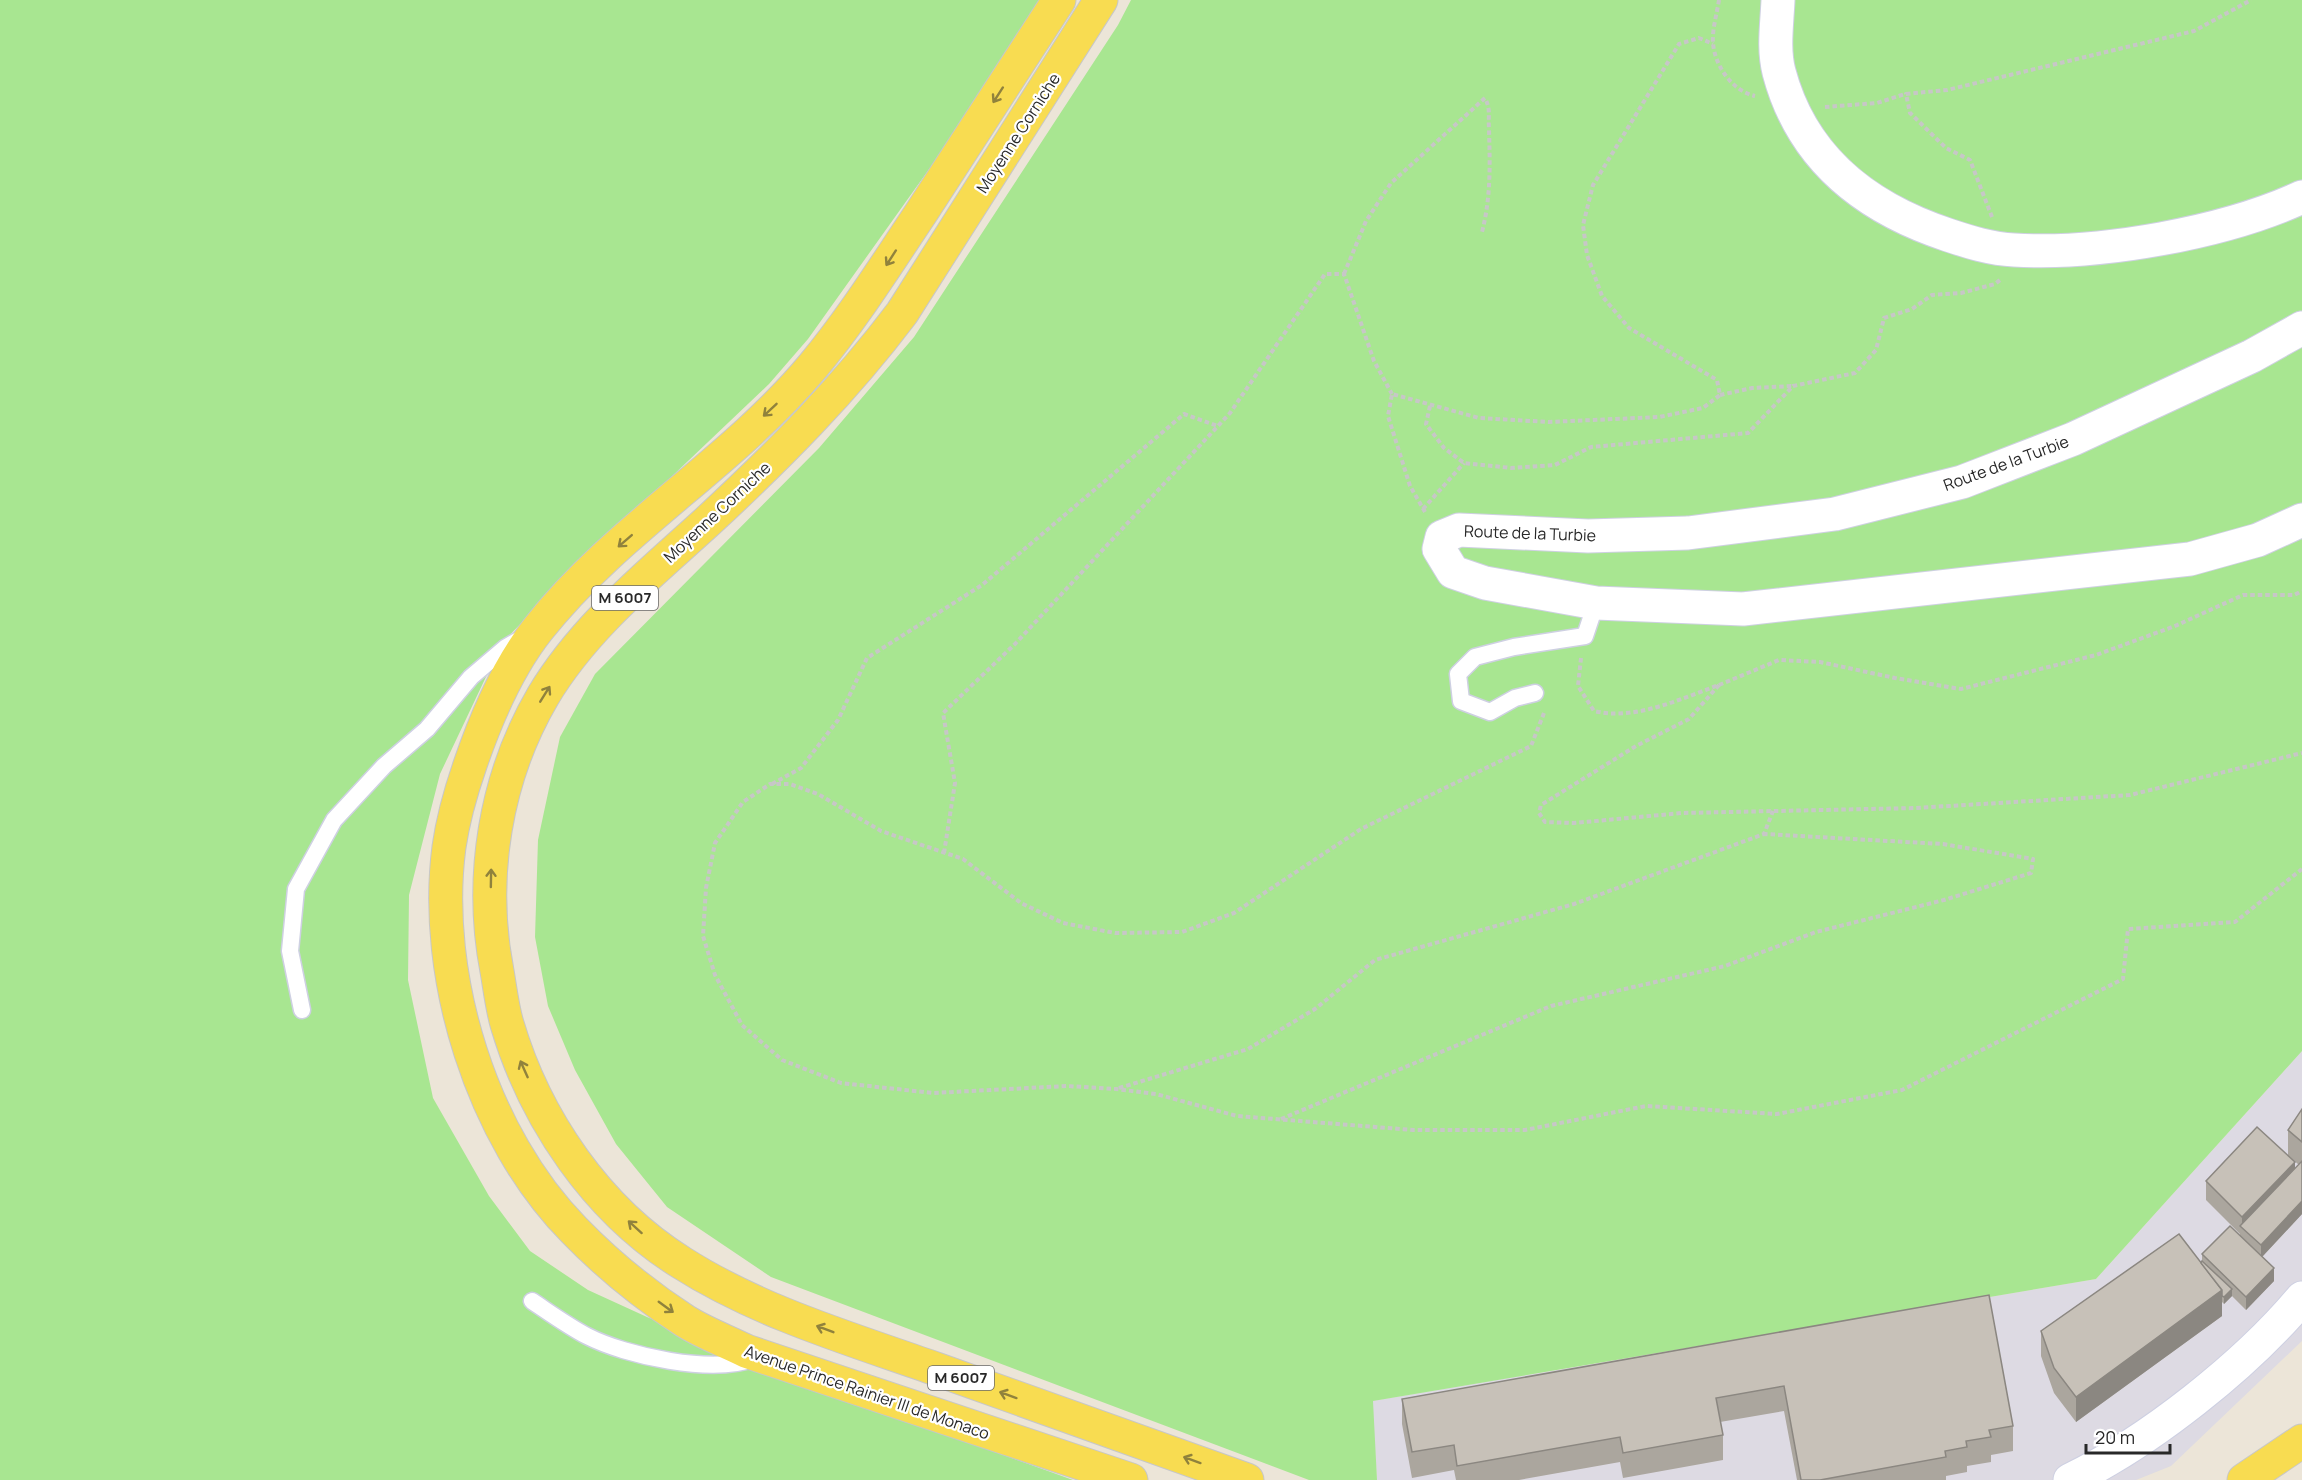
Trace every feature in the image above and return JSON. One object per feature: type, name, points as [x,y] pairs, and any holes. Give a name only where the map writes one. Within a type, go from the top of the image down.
[{"type":"main road","name":"M 6007","points":[[536,630],[611,554],[794,388],[832,344],[928,202],[1059,0]]},
{"type":"main road","name":"Moyenne Corniche","points":[[1101,0],[908,303],[865,362],[820,413],[612,610],[575,650],[544,695],[518,744],[501,798],[492,849],[490,901],[494,957],[506,1020],[522,1066],[546,1117],[573,1158],[607,1202],[641,1233],[681,1263],[774,1310],[1247,1480]]},
{"type":"main road","name":"Avenue Prince Rainier III de Monaco","points":[[536,630],[500,690],[480,737],[459,797],[449,847],[446,907],[451,965],[465,1032],[481,1083],[506,1135],[537,1185],[571,1227],[619,1273],[688,1323],[761,1356],[1131,1480]]},
{"type":"main road","points":[[2244,1480],[2302,1442]]},
{"type":"street","points":[[1778,0],[1776,38],[1779,71],[1791,105],[1805,134],[1829,164],[1858,191],[1892,214],[1936,231],[1977,245],[2013,250],[2061,250],[2131,242],[2211,228],[2261,214],[2302,197]]},
{"type":"street","name":"Route de la Turbie","points":[[2302,328],[2252,356],[2073,439],[1962,482],[1835,514],[1688,533],[1588,536],[1459,530],[1446,533],[1439,549],[1446,564],[1453,572],[1467,578],[1596,603],[1743,609],[2190,559],[2258,540],[2302,520]]},
{"type":"street","points":[[2070,1480],[2103,1464],[2170,1419],[2232,1367],[2302,1298]]},
{"type":"lane","points":[[1535,693],[1515,698],[1490,712],[1461,701],[1458,674],[1475,657],[1514,647],[1585,636],[1596,603]]},
{"type":"lane","points":[[302,1010],[291,951],[296,888],[334,820],[384,766],[427,729],[471,677],[505,648],[536,630]]},
{"type":"lane","points":[[532,1301],[589,1337],[640,1353],[715,1366],[742,1363],[761,1356]]},
{"type":"path","points":[[1719,0],[1713,44],[1699,38],[1679,44],[1593,185],[1583,225],[1587,255],[1602,296],[1629,328],[1717,380],[1720,395]]},
{"type":"path","points":[[1464,463],[1423,509],[1410,486],[1388,416],[1392,394],[1374,362],[1344,274],[1366,221],[1391,183],[1485,98],[1491,109],[1488,128],[1491,147],[1490,202],[1482,232]]},
{"type":"path","points":[[944,853],[954,783],[944,713],[1015,644],[1230,413],[1325,274],[1344,274]]},
{"type":"path","points":[[1392,394],[1479,418],[1549,422],[1659,417],[1703,408],[1720,395],[1752,388],[1793,387]]},
{"type":"path","points":[[1430,406],[1426,424],[1444,448],[1464,463],[1511,468]]},
{"type":"path","points":[[1218,426],[1184,414],[982,585],[867,658],[838,720],[801,768],[743,801],[715,843],[706,888],[703,936],[715,975],[742,1025],[782,1060],[841,1083],[933,1093],[1067,1086],[1116,1089],[1156,1094],[1237,1116],[1413,1131],[1525,1130],[1646,1106],[1777,1114],[1902,1090],[2123,979],[2128,929],[2235,922],[2302,869]]},
{"type":"path","points":[[1585,636],[1578,686],[1594,711],[1612,716],[1657,707],[1779,660],[1820,662],[1961,689],[2096,655],[2175,626],[2243,595],[2294,595],[2302,591]]},
{"type":"path","points":[[1719,685],[1689,719],[1636,746],[1541,805],[1539,813],[1545,822],[1574,823],[1682,813],[1916,808],[2130,795],[2302,753]]},
{"type":"path","points":[[770,784],[790,784],[818,794],[881,831],[963,859],[1021,903],[1063,923],[1114,933],[1182,932],[1234,914],[1360,829],[1531,746],[1544,718],[1544,700],[1535,693]]},
{"type":"path","points":[[1764,834],[1773,811]]},
{"type":"path","points":[[1116,1089],[1248,1049],[1315,1009],[1375,960],[1574,904],[1764,834],[1943,844],[2033,859],[2031,873],[1966,893],[1815,932],[1725,966],[1551,1006],[1280,1119]]},
{"type":"shaded area","points":[[2302,1051],[2302,1341],[2171,1466],[2136,1480],[1377,1480],[1372,1401],[2096,1279]]},
{"type":"green space","points":[[0,0],[1042,0],[962,123],[808,339],[769,384],[565,578],[502,643],[440,774],[409,895],[408,980],[433,1098],[489,1196],[530,1251],[588,1290],[796,1380],[1073,1480],[0,1480]]},
{"type":"green space","points":[[1131,0],[2302,0],[2302,1051],[2096,1279],[1373,1401],[1377,1480],[1309,1480],[771,1277],[667,1207],[616,1144],[575,1070],[548,1006],[535,937],[538,840],[560,737],[595,674],[819,448],[914,337],[1118,25]]},
{"type":"building","points":[[2302,1109],[2302,1142],[2288,1130]]},
{"type":"building","points":[[2257,1127],[2295,1162],[2242,1217],[2206,1181]]},
{"type":"building","points":[[2302,1161],[2302,1201],[2261,1245],[2240,1226]]},
{"type":"building","points":[[2230,1226],[2274,1268],[2246,1297],[2202,1254]]},
{"type":"building","points":[[2179,1234],[2222,1290],[2076,1397],[2054,1368],[2041,1331]]},
{"type":"building","points":[[2202,1261],[2232,1289],[2224,1297],[2222,1290],[2201,1263]]},
{"type":"building","points":[[1989,1295],[2013,1426],[1989,1430],[1991,1437],[1966,1441],[1967,1447],[1945,1451],[1946,1457],[1820,1480],[1801,1480],[1784,1386],[1716,1398],[1723,1435],[1623,1453],[1620,1437],[1457,1466],[1454,1445],[1412,1452],[1402,1399]]}]
